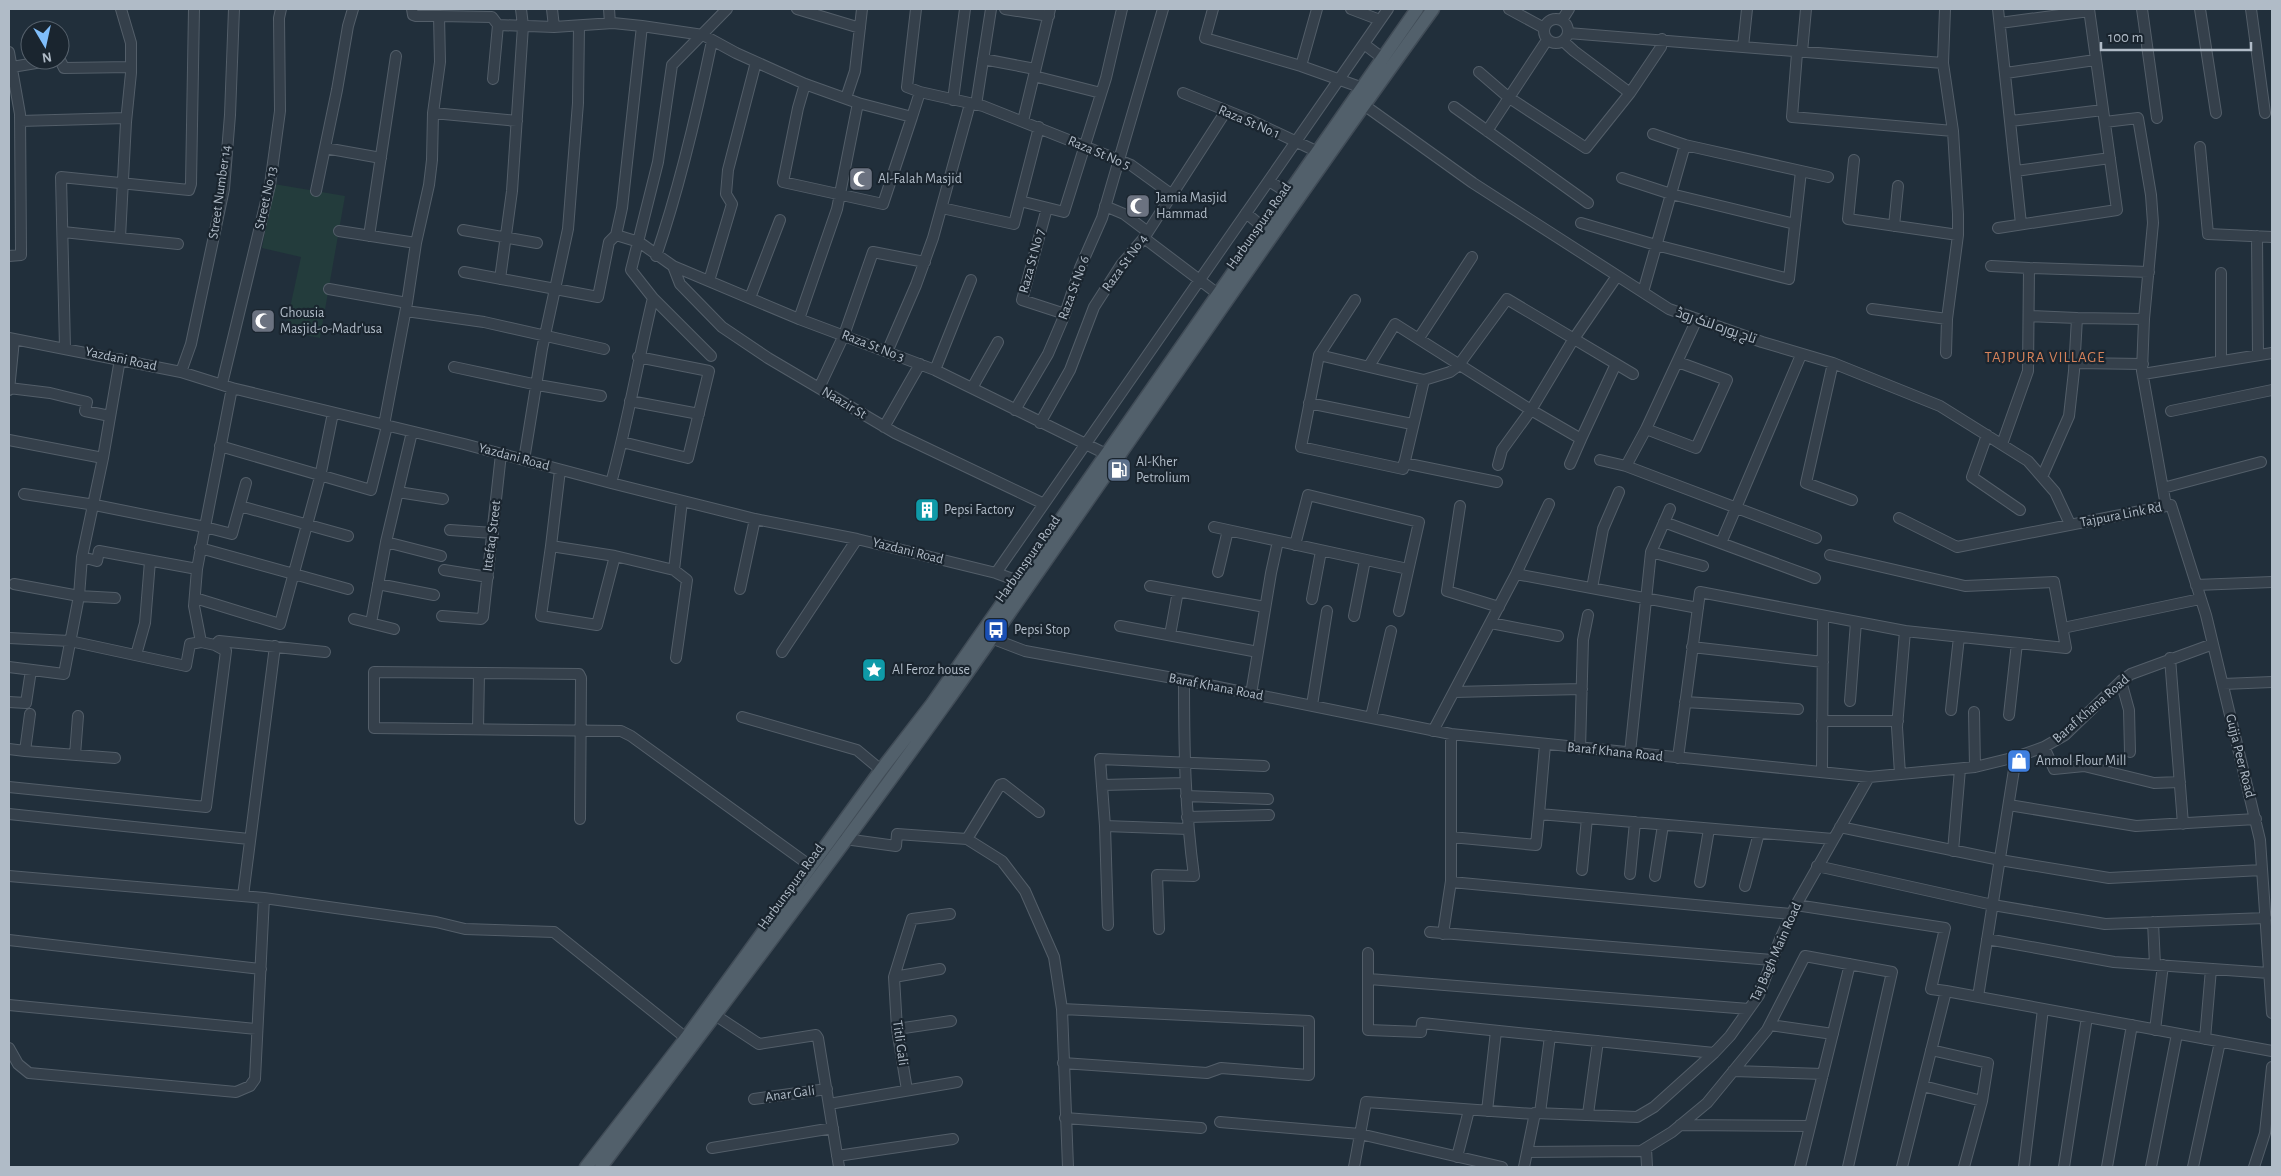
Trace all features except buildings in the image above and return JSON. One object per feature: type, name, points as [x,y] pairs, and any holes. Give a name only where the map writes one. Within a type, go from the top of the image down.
[{"type":"main road","name":"Harbunspura Road","points":[[601,1167],[882,770],[936,707],[991,638],[1155,394],[1321,154],[1360,88],[1416,9]]},
{"type":"main road","name":"Harbunspura Road","points":[[586,1167],[690,1041],[715,1015],[845,839],[936,707],[1018,581],[1106,454],[1155,394],[1218,294],[1288,193],[1364,105],[1433,9]]},
{"type":"street","points":[[120,238],[126,118],[131,67],[130,43],[121,9]]},
{"type":"street","points":[[65,348],[61,177],[189,190],[191,184],[194,9]]},
{"type":"street","name":"Street Number 14","points":[[182,372],[191,344],[224,189],[230,115],[234,9]]},
{"type":"street","name":"Street No 13","points":[[222,384],[270,185],[280,111],[279,18],[281,9]]},
{"type":"street","points":[[316,191],[348,26],[353,9]]},
{"type":"street","points":[[412,9],[412,15],[416,16],[465,13],[492,17],[498,25],[493,79]]},
{"type":"street","points":[[500,279],[512,192],[523,26],[521,9]]},
{"type":"street","points":[[552,9],[554,27]]},
{"type":"street","points":[[609,9],[610,23]]},
{"type":"street","points":[[711,356],[653,298],[631,270],[658,162],[672,65],[728,9]]},
{"type":"street","points":[[798,9],[860,28]]},
{"type":"street","points":[[846,98],[855,71],[862,9]]},
{"type":"street","points":[[805,84],[798,108],[783,182],[883,204],[920,92],[907,87],[916,9]]},
{"type":"street","points":[[953,100],[965,9]]},
{"type":"street","points":[[887,352],[924,262],[942,208],[973,104],[991,9]]},
{"type":"street","points":[[1005,9],[1049,13],[1023,121]]},
{"type":"street","points":[[1020,201],[1064,212],[1101,94],[1122,9]]},
{"type":"street","name":"Raza St No 6","points":[[1015,410],[1048,354],[1105,206],[1163,9]]},
{"type":"street","points":[[1213,9],[1205,38],[1301,66],[1360,88]]},
{"type":"street","points":[[1301,66],[1317,9]]},
{"type":"street","points":[[1351,9],[1380,20]]},
{"type":"street","points":[[996,572],[1388,9]]},
{"type":"street","points":[[1510,9],[1544,28],[1547,40],[1552,43],[1566,37],[1662,39],[1943,63]]},
{"type":"street","points":[[1562,20],[1569,9]]},
{"type":"street","points":[[1743,47],[1747,9]]},
{"type":"street","points":[[1806,9],[1792,117],[1953,131]]},
{"type":"street","points":[[1945,9],[1943,63],[1953,131],[1958,235],[1947,319],[1946,353]]},
{"type":"street","points":[[1998,9],[2021,224]]},
{"type":"street","points":[[2142,9],[2157,118]]},
{"type":"street","points":[[2200,9],[2216,113]]},
{"type":"street","points":[[2251,9],[2265,113]]},
{"type":"street","points":[[1998,228],[2117,210],[2089,10],[2000,23]]},
{"type":"street","points":[[220,446],[320,477],[371,490],[407,307],[416,243],[429,185],[432,160],[433,114],[440,62],[439,16]]},
{"type":"street","points":[[1544,28],[1551,20],[1562,20],[1566,24],[1566,37],[1574,51],[1630,93]]},
{"type":"street","points":[[498,25],[554,27],[610,23],[702,35],[805,84],[858,103],[912,117]]},
{"type":"street","points":[[524,460],[545,336],[568,229],[578,103],[579,26]]},
{"type":"street","points":[[464,272],[598,297],[608,242],[616,236],[624,190],[642,26]]},
{"type":"street","points":[[1479,72],[1508,96],[1586,148],[1630,93],[1661,47],[1662,39]]},
{"type":"street","points":[[1487,131],[1508,96],[1547,40]]},
{"type":"street","points":[[656,256],[676,198],[712,41]]},
{"type":"street","points":[[1364,44],[1381,57]]},
{"type":"street","points":[[9,52],[20,117],[21,251],[20,255],[9,256]]},
{"type":"street","points":[[369,236],[396,56]]},
{"type":"street","points":[[983,59],[1101,94]]},
{"type":"street","points":[[2006,73],[2096,60]]},
{"type":"street","points":[[709,281],[732,204],[726,194],[728,170],[756,62]]},
{"type":"street","points":[[12,66],[20,65]]},
{"type":"street","points":[[70,68],[131,67]]},
{"type":"street","name":"Raza St No 5","points":[[920,92],[973,104],[1023,121],[1119,160],[1131,165],[1170,194]]},
{"type":"street","name":"Raza St No 1","points":[[1183,93],[1250,120],[1321,154]]},
{"type":"street","points":[[800,319],[840,194],[858,103]]},
{"type":"street","name":"تاج پورہ لنک روڈ","points":[[1364,105],[1473,183],[1669,309],[1800,355],[1833,363],[1940,406],[2028,461],[2055,492],[2070,524]]},
{"type":"street","points":[[1454,107],[1588,202]]},
{"type":"street","points":[[2011,121],[2103,110]]},
{"type":"street","name":"Raza St No 4","points":[[1040,423],[1070,370],[1094,307],[1121,266],[1146,235],[1170,194],[1226,111]]},
{"type":"street","points":[[9,114],[20,117],[126,118]]},
{"type":"street","points":[[433,114],[517,121]]},
{"type":"street","name":"Gujja Peer Road","points":[[2105,122],[2138,118],[2151,195],[2153,224],[2144,319],[2143,369],[2163,488],[2196,585],[2213,644],[2256,819],[2260,840],[2272,1013]]},
{"type":"street","points":[[942,208],[1014,224],[1039,128]]},
{"type":"street","points":[[1654,134],[1685,145],[1828,177]]},
{"type":"street","points":[[1642,292],[1685,145]]},
{"type":"street","points":[[2200,147],[2208,234],[2272,237]]},
{"type":"street","points":[[325,148],[380,158]]},
{"type":"street","points":[[2016,171],[2110,158]]},
{"type":"street","points":[[1854,160],[1848,219],[1958,235]]},
{"type":"street","points":[[1581,223],[1656,245],[1790,279],[1801,171]]},
{"type":"street","points":[[1622,178],[1670,194],[1795,224]]},
{"type":"street","points":[[1269,181],[1288,193]]},
{"type":"street","points":[[9,186],[20,186]]},
{"type":"street","points":[[1894,226],[1898,186]]},
{"type":"street","points":[[1105,206],[1124,214],[1198,280],[1218,294]]},
{"type":"street","name":"Raza St No 7","points":[[1047,208],[1022,300],[1065,314]]},
{"type":"street","points":[[1246,213],[1264,228]]},
{"type":"street","points":[[750,298],[780,220]]},
{"type":"street","points":[[463,230],[537,242]]},
{"type":"street","points":[[339,231],[416,243]]},
{"type":"street","points":[[63,232],[178,244]]},
{"type":"street","points":[[616,236],[639,242]]},
{"type":"street","points":[[2257,236],[2258,355]]},
{"type":"street","name":"Raza St No 3","points":[[639,242],[656,256],[673,266],[800,319],[935,370],[1084,445],[1106,454]]},
{"type":"street","points":[[819,388],[844,335],[873,252],[924,262]]},
{"type":"street","points":[[1419,338],[1472,257]]},
{"type":"street","name":"Naazir St","points":[[673,266],[680,284],[722,327],[768,358],[884,427],[1042,504]]},
{"type":"street","points":[[1991,266],[2149,272]]},
{"type":"street","points":[[2002,444],[2028,371],[2029,268]]},
{"type":"street","points":[[2221,273],[2221,361]]},
{"type":"street","points":[[1498,465],[1502,450],[1531,410],[1573,340],[1617,276]]},
{"type":"street","points":[[935,370],[971,280]]},
{"type":"street","points":[[328,289],[604,349]]},
{"type":"street","points":[[611,484],[622,442],[638,357],[653,298]]},
{"type":"street","points":[[1320,355],[1424,380],[1450,372],[1458,366],[1507,299],[1615,366],[1633,374]]},
{"type":"street","points":[[1354,300],[1320,355],[1301,447],[1403,470],[1412,424],[1424,380]]},
{"type":"street","points":[[1872,309],[1947,319]]},
{"type":"street","points":[[2029,316],[2144,319]]},
{"type":"street","points":[[2042,478],[2069,416],[2075,363],[2077,318]]},
{"type":"street","points":[[1626,466],[1646,429],[1697,319]]},
{"type":"street","points":[[1369,366],[1395,324],[1419,338],[1458,366],[1581,439]]},
{"type":"street","points":[[12,339],[9,389],[50,393],[87,402],[85,411],[110,416]]},
{"type":"street","name":"Yazdani Road","points":[[12,339],[182,372],[232,388],[502,454],[611,484],[755,519],[857,539],[996,572],[1018,581]]},
{"type":"street","points":[[972,388],[998,342]]},
{"type":"street","points":[[2075,363],[2143,369],[2221,361],[2272,353]]},
{"type":"street","points":[[1721,544],[1800,355]]},
{"type":"street","points":[[622,442],[688,458],[709,371],[638,357]]},
{"type":"street","points":[[9,667],[64,674],[79,596],[82,557],[94,505],[120,359]]},
{"type":"street","points":[[1646,429],[1696,448],[1727,380],[1678,362]]},
{"type":"street","points":[[1833,363],[1806,483],[1852,500]]},
{"type":"street","points":[[884,427],[920,364]]},
{"type":"street","points":[[1570,464],[1615,366]]},
{"type":"street","points":[[454,367],[601,396]]},
{"type":"street","points":[[201,642],[194,606],[196,569],[232,388]]},
{"type":"street","points":[[2171,411],[2272,390]]},
{"type":"street","points":[[630,401],[699,414]]},
{"type":"street","points":[[1309,404],[1412,424]]},
{"type":"street","points":[[195,598],[280,624],[320,477],[333,413]]},
{"type":"street","points":[[371,623],[386,542],[412,432]]},
{"type":"street","points":[[1987,435],[1972,477],[2020,510]]},
{"type":"street","points":[[9,440],[103,458]]},
{"type":"street","name":"Ittefaq Street","points":[[442,616],[482,618],[502,454]]},
{"type":"street","points":[[1600,460],[1626,466],[1816,538]]},
{"type":"street","points":[[2163,488],[2261,462]]},
{"type":"street","points":[[1404,463],[1497,482]]},
{"type":"street","points":[[560,470],[541,616],[597,625],[614,556]]},
{"type":"street","points":[[24,494],[94,505],[232,534],[246,483]]},
{"type":"street","points":[[1295,545],[1309,491],[1419,522],[1399,611]]},
{"type":"street","points":[[398,492],[443,499]]},
{"type":"street","points":[[1592,588],[1603,529],[1619,492]]},
{"type":"street","points":[[674,570],[682,501]]},
{"type":"street","points":[[1433,731],[1491,623],[1549,504]]},
{"type":"street","points":[[240,506],[348,536]]},
{"type":"street","points":[[1460,506],[1447,591],[1499,607]]},
{"type":"street","name":"Tajpura Link Rd","points":[[1899,518],[1957,547],[2169,506]]},
{"type":"street","points":[[1630,754],[1651,552],[1670,509]]},
{"type":"street","points":[[740,589],[755,519]]},
{"type":"street","points":[[1664,522],[1815,578]]},
{"type":"street","points":[[1214,527],[1408,569]]},
{"type":"street","points":[[450,530],[493,533]]},
{"type":"street","points":[[1218,572],[1228,530]]},
{"type":"street","points":[[782,652],[857,539]]},
{"type":"street","points":[[1251,694],[1278,541]]},
{"type":"street","points":[[386,542],[441,556]]},
{"type":"street","points":[[551,546],[614,556],[674,570],[687,580],[676,658]]},
{"type":"street","points":[[200,548],[348,589]]},
{"type":"street","points":[[1312,599],[1321,550]]},
{"type":"street","points":[[82,557],[97,561],[99,551],[196,569]]},
{"type":"street","points":[[1651,552],[1702,566]]},
{"type":"street","points":[[1678,758],[1700,592],[1904,631],[2066,648],[2054,582],[1965,586],[1830,555]]},
{"type":"street","points":[[136,655],[145,623],[150,560]]},
{"type":"street","points":[[1354,616],[1365,560]]},
{"type":"street","points":[[444,570],[488,577]]},
{"type":"street","points":[[1516,574],[1698,608]]},
{"type":"street","points":[[2196,585],[2272,582]]},
{"type":"street","points":[[14,584],[79,596],[115,598]]},
{"type":"street","points":[[378,584],[434,595]]},
{"type":"street","points":[[1150,586],[1265,607]]},
{"type":"street","points":[[1170,635],[1178,591]]},
{"type":"street","points":[[2063,628],[2200,599]]},
{"type":"street","points":[[1312,705],[1327,611]]},
{"type":"street","points":[[1580,749],[1583,640],[1588,615]]},
{"type":"street","points":[[1822,772],[1823,616]]},
{"type":"street","points":[[354,618],[394,629]]},
{"type":"street","points":[[1850,701],[1856,622]]},
{"type":"street","points":[[1491,623],[1558,636]]},
{"type":"street","points":[[1120,626],[1258,652]]},
{"type":"street","points":[[1372,717],[1391,631]]},
{"type":"street","points":[[1900,774],[1898,721],[1904,631]]},
{"type":"street","points":[[9,638],[70,641],[186,666],[190,644],[201,642],[215,645],[226,651],[206,807],[9,787]]},
{"type":"street","name":"Baraf Khana Road","points":[[991,638],[1025,652],[1184,680],[1451,734],[1580,749],[1869,777],[1975,767],[2016,757],[2044,747],[2065,735],[2121,681],[2131,674],[2170,658],[2213,644]]},
{"type":"street","points":[[1951,710],[1959,638]]},
{"type":"street","points":[[215,645],[219,641],[325,652]]},
{"type":"street","points":[[2009,715],[2017,643]]},
{"type":"street","points":[[243,896],[275,646]]},
{"type":"street","points":[[1692,647],[1823,662]]},
{"type":"street","points":[[2170,658],[2183,824]]},
{"type":"street","points":[[9,702],[26,703],[32,670]]},
{"type":"street","points":[[580,819],[581,730],[579,674],[376,672],[373,674],[374,728],[581,730],[621,731],[631,736],[812,868]]},
{"type":"street","points":[[478,729],[479,674]]},
{"type":"street","points":[[1160,929],[1157,875],[1194,876],[1188,829],[1184,764],[1184,680]]},
{"type":"street","points":[[2121,681],[2129,710],[2130,752]]},
{"type":"street","points":[[2223,684],[2272,682]]},
{"type":"street","points":[[1454,692],[1582,689]]},
{"type":"street","points":[[1685,702],[1798,709]]},
{"type":"street","points":[[1974,712],[1975,767]]},
{"type":"street","points":[[24,751],[30,714]]},
{"type":"street","points":[[75,755],[78,716]]},
{"type":"street","points":[[742,717],[857,750],[882,770]]},
{"type":"street","points":[[1822,721],[1898,721]]},
{"type":"street","points":[[1443,934],[1451,882],[1451,734]]},
{"type":"street","points":[[1451,837],[1536,845],[1546,745]]},
{"type":"street","points":[[2044,747],[2054,769],[2084,766],[2154,783],[2180,782]]},
{"type":"street","points":[[9,749],[115,758]]},
{"type":"street","points":[[1978,997],[2016,757]]},
{"type":"street","points":[[1108,925],[1105,826],[1100,759],[1264,766]]},
{"type":"street","points":[[1953,850],[1960,769]]},
{"type":"street","name":"Taj Bagh Main Road","points":[[1360,1134],[1366,1102],[1468,1110],[1537,1114],[1588,1114],[1637,1118],[1654,1107],[1730,1036],[1759,995],[1793,910],[1869,777]]},
{"type":"street","points":[[1102,785],[1185,783]]},
{"type":"street","points":[[967,839],[1000,785],[1004,784],[1039,812]]},
{"type":"street","points":[[1186,796],[1268,799]]},
{"type":"street","points":[[2009,804],[2136,826],[2256,819]]},
{"type":"street","points":[[9,814],[249,839]]},
{"type":"street","points":[[1539,814],[1833,839]]},
{"type":"street","points":[[1187,817],[1269,815]]},
{"type":"street","points":[[1582,870],[1587,818]]},
{"type":"street","points":[[1630,874],[1635,822]]},
{"type":"street","points":[[1655,876],[1663,825]]},
{"type":"street","points":[[1105,826],[1188,829]]},
{"type":"street","points":[[1840,827],[2000,860],[2109,878],[2262,870]]},
{"type":"street","points":[[1700,882],[1709,828]]},
{"type":"street","points":[[1745,886],[1759,833]]},
{"type":"street","points":[[845,839],[896,846],[897,834],[967,839],[1002,862],[1026,890],[1054,957],[1062,1008],[1068,1167]]},
{"type":"street","points":[[1817,866],[1993,905],[2105,924],[2266,918]]},
{"type":"street","points":[[9,876],[264,898],[436,922],[465,929],[554,932],[690,1041]]},
{"type":"street","points":[[1451,882],[1793,910],[1945,928],[1931,989],[2272,1051]]},
{"type":"street","points":[[9,1048],[18,1064],[29,1074],[236,1092],[250,1086],[255,1078],[262,969],[264,898]]},
{"type":"street","name":"Titli Gali","points":[[907,1090],[897,1028],[894,977],[912,919],[950,914]]},
{"type":"street","points":[[2153,922],[2159,965],[2155,1030]]},
{"type":"street","points":[[1430,932],[1772,960]]},
{"type":"street","points":[[1987,939],[2114,962],[2270,973]]},
{"type":"street","points":[[9,940],[262,969]]},
{"type":"street","points":[[1368,953],[1368,1030],[1421,1032],[1422,1023],[1714,1053]]},
{"type":"street","points":[[1527,1152],[1641,1151],[1680,1125],[1707,1103],[1770,1025],[1805,956],[1892,972],[1848,1167]]},
{"type":"street","points":[[1800,1167],[1850,964]]},
{"type":"street","points":[[894,977],[940,969]]},
{"type":"street","points":[[2205,1039],[2211,969]]},
{"type":"street","points":[[1369,979],[1749,1010]]},
{"type":"street","points":[[1902,1167],[1946,991]]},
{"type":"street","points":[[9,1005],[257,1029]]},
{"type":"street","points":[[1062,1008],[1309,1021],[1309,1074],[1221,1068],[1207,1073],[1063,1063]]},
{"type":"street","points":[[2024,1167],[2043,1009]]},
{"type":"street","points":[[715,1015],[758,1044],[816,1035],[838,1167]]},
{"type":"street","points":[[2064,1167],[2087,1017]]},
{"type":"street","points":[[897,1028],[951,1021]]},
{"type":"street","points":[[1770,1025],[1833,1034]]},
{"type":"street","points":[[2107,1167],[2132,1025]]},
{"type":"street","points":[[1486,1111],[1496,1031]]},
{"type":"street","points":[[2150,1167],[2177,1034]]},
{"type":"street","points":[[1524,1167],[1537,1114],[1550,1036]]},
{"type":"street","points":[[1588,1114],[1598,1041]]},
{"type":"street","points":[[2194,1167],[2220,1042]]},
{"type":"street","points":[[1932,1050],[1988,1063],[1982,1101],[1964,1167]]},
{"type":"street","points":[[2254,1167],[2265,1133],[2272,1067]]},
{"type":"street","points":[[1733,1071],[1823,1074]]},
{"type":"street","points":[[829,1104],[957,1082]]},
{"type":"street","points":[[1923,1086],[1982,1101]]},
{"type":"street","name":"Anar Gali","points":[[754,1099],[826,1089]]},
{"type":"street","points":[[1457,1157],[1468,1110]]},
{"type":"street","points":[[1065,1118],[1201,1128]]},
{"type":"street","points":[[1220,1122],[1360,1134],[1502,1167]]},
{"type":"street","points":[[1680,1125],[1810,1126]]},
{"type":"street","points":[[712,1148],[833,1128]]},
{"type":"street","points":[[1354,1167],[1360,1134]]},
{"type":"street","points":[[836,1156],[953,1139]]},
{"type":"street","points":[[2261,1142],[2272,1143]]},
{"type":"street","points":[[1646,1148],[1647,1167]]},
{"type":"green space","points":[[274,184],[345,196],[320,338],[285,331],[301,257],[262,248]]},
{"type":"place","name":"Al-Falah Masjid","points":[[861,179]]},
{"type":"place","name":"Jamia Masjid Hammad","points":[[1138,206]]},
{"type":"place","name":"Ghousia Masjid-o-Madr'usa","points":[[263,321]]},
{"type":"place","name":"Al-Kher Petrolium","points":[[1119,470]]},
{"type":"place","name":"Pepsi Factory","points":[[927,510]]},
{"type":"place","name":"Pepsi Stop","points":[[996,630]]},
{"type":"place","name":"Al Feroz house","points":[[874,670]]},
{"type":"place","name":"Anmol Flour Mill","points":[[2019,761]]},
{"type":"district","name":"TAJPURA VILLAGE","points":[[2045,357]]}]
